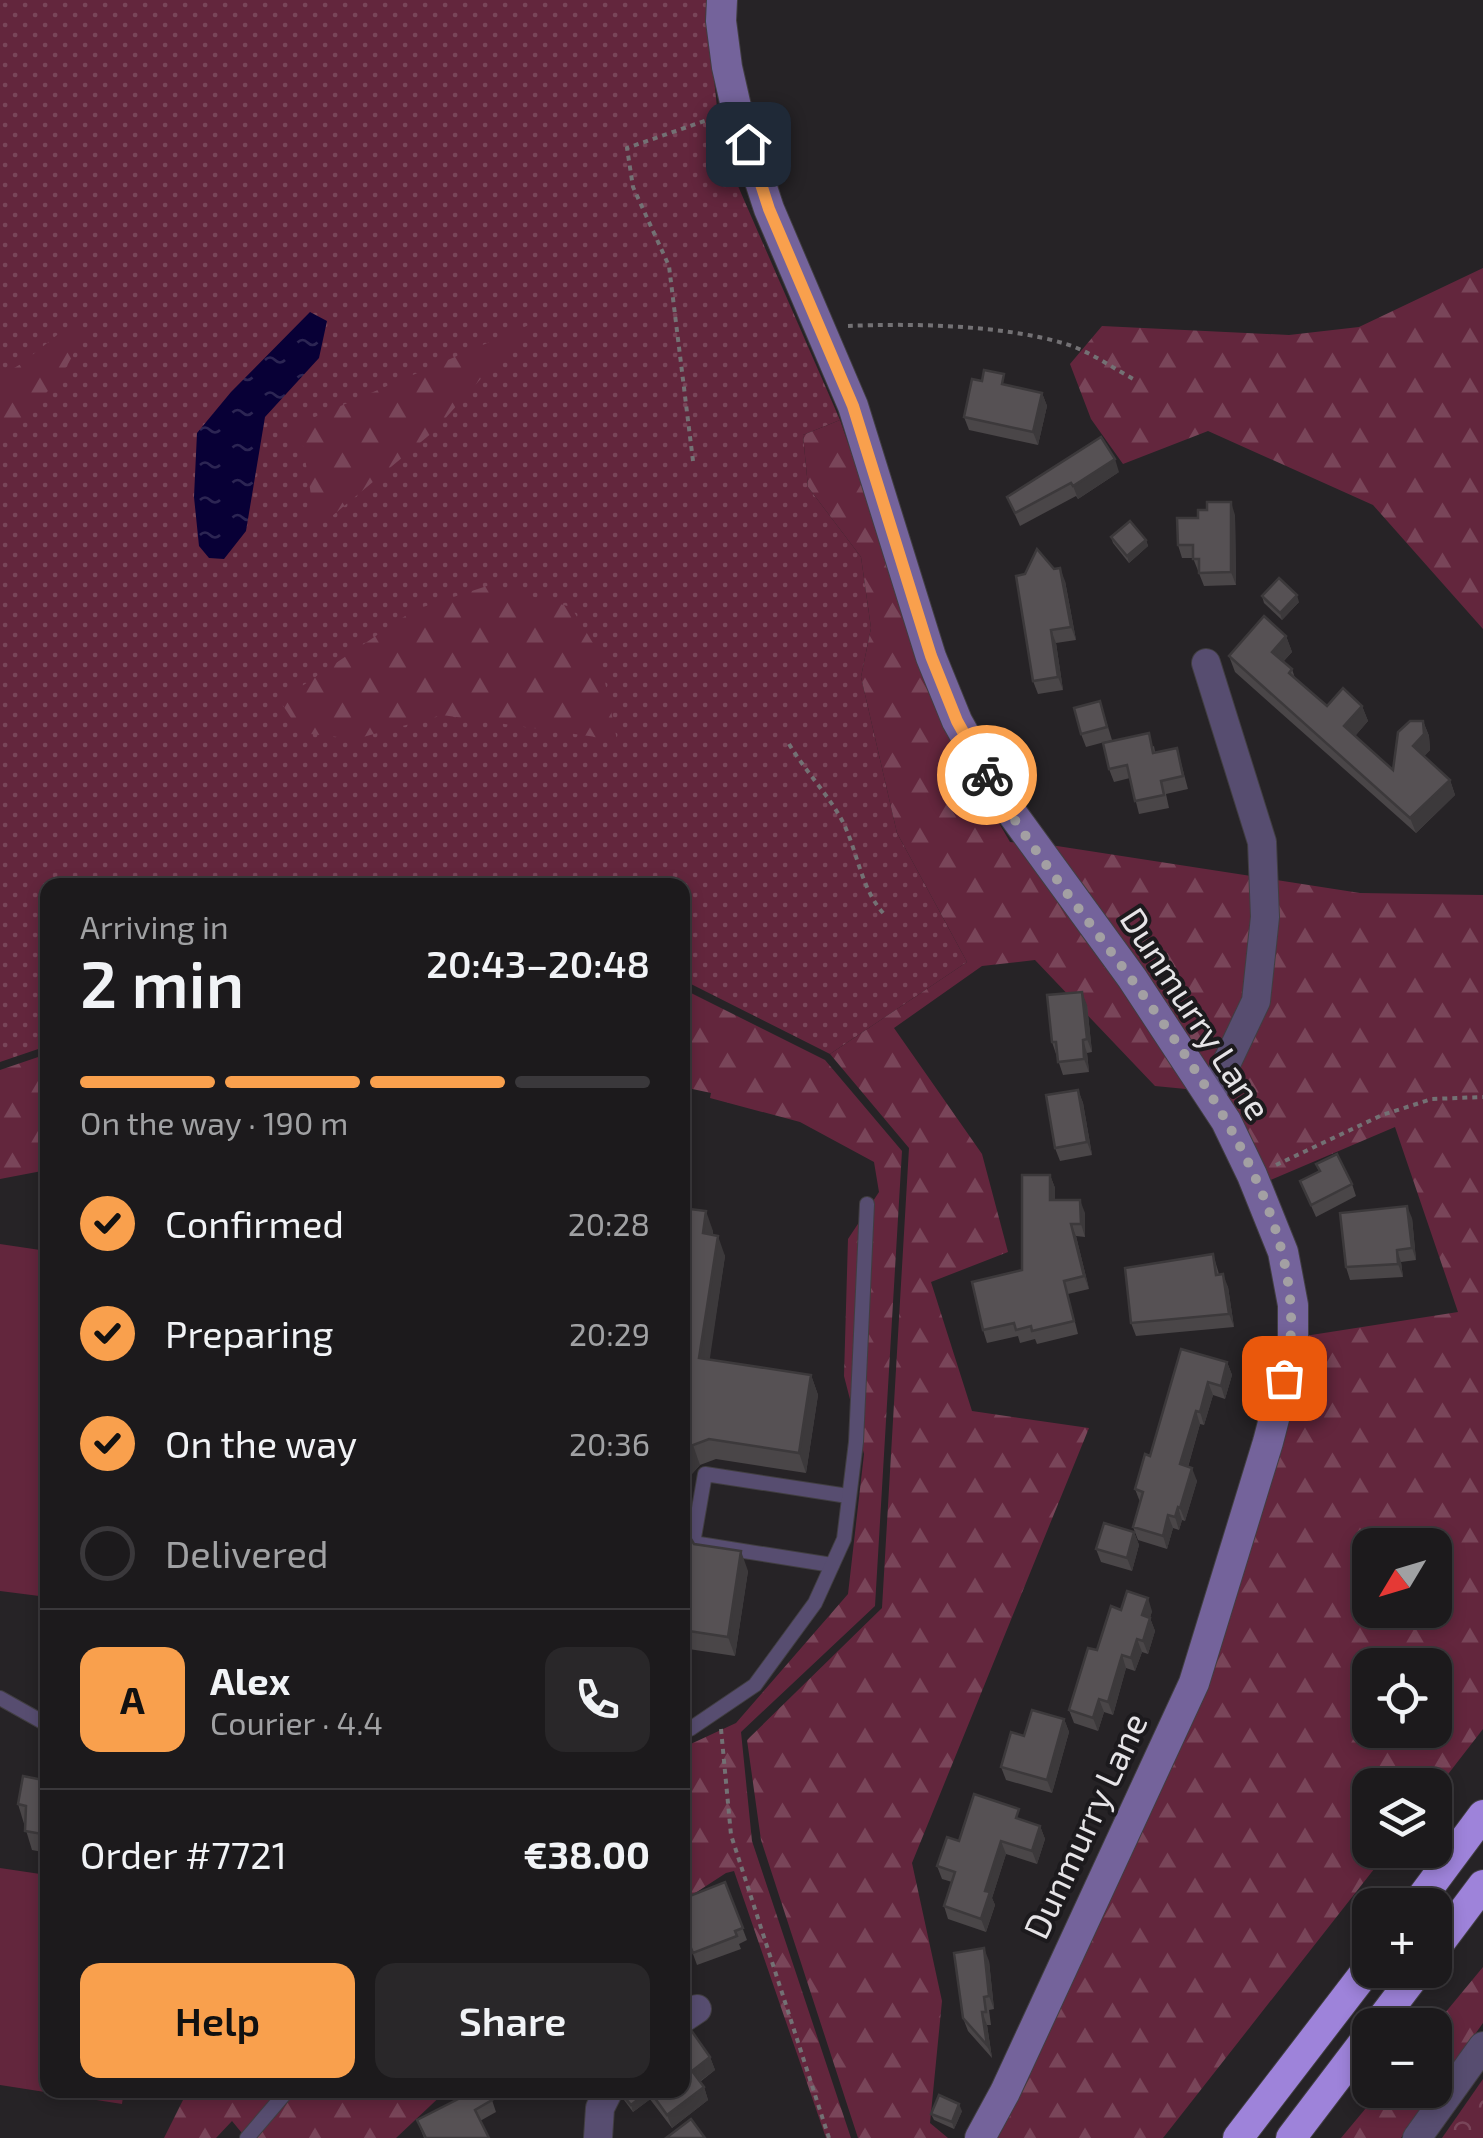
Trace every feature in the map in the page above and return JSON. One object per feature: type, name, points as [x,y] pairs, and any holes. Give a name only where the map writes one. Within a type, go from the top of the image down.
[{"type":"highway","points":[[1429,1888],[1483,1814]]},
{"type":"highway","points":[[1452,1926],[1483,1885]]},
{"type":"highway","points":[[1238,2138],[1353,1988]]},
{"type":"highway","points":[[1390,2008],[1405,1988]]},
{"type":"highway","points":[[1291,2138],[1352,2058]]},
{"type":"street","name":"Dunmurry Lane","points":[[722,0],[726,67],[737,111],[769,209],[853,406],[931,656],[957,721],[998,794],[1132,978],[1211,1096],[1252,1175],[1283,1252],[1293,1305],[1293,1346],[1268,1442],[1194,1683],[1005,2092],[980,2138]]},
{"type":"street","points":[[1206,663],[1262,842],[1265,918],[1256,1002],[1211,1096]]},
{"type":"street","points":[[1417,2138],[1483,2046]]},
{"type":"street","points":[[598,2138],[600,2108],[605,2098]]},
{"type":"lane","points":[[690,1726],[755,1685],[815,1603],[844,1539],[856,1442],[867,1204]]},
{"type":"lane","points":[[832,1564],[692,1543],[706,1474],[848,1496]]},
{"type":"lane","points":[[0,1698],[40,1720]]},
{"type":"lane","points":[[247,2138],[281,2098]]},
{"type":"path","points":[[693,461],[668,266],[633,187],[627,148],[682,126],[737,111]]},
{"type":"path","points":[[818,328],[904,324],[1023,335],[1068,344],[1135,380]]},
{"type":"path","points":[[788,744],[841,818],[875,905],[885,915]]},
{"type":"path","points":[[1252,1175],[1382,1115],[1432,1100],[1483,1097]]},
{"type":"path","points":[[720,1709],[731,1835],[829,2138]]},
{"type":"green space","points":[[0,0],[706,0],[721,147],[840,420],[803,435],[808,487],[861,557],[871,628],[861,677],[897,833],[967,962],[830,1054],[690,984],[690,878],[40,878],[40,1048],[0,1062]]},
{"type":"green space","points":[[1483,268],[1483,629],[1373,505],[1208,431],[1123,464],[1091,419],[1070,364],[1102,326],[1289,335],[1359,327]]},
{"type":"green space","points":[[77,319],[76,348],[58,379],[0,438],[0,376]]},
{"type":"green space","points":[[529,325],[433,432],[332,516],[302,522],[311,495],[303,446],[280,432]]},
{"type":"green space","points":[[840,420],[888,559],[981,792],[1010,842],[1360,893],[1483,895],[1483,1729],[1452,1769],[1352,1768],[1352,1868],[1375,1868],[1359,1888],[1352,1888],[1352,1897],[1163,2138],[980,2138],[1194,1683],[1292,1338],[1458,1312],[1395,1127],[1268,1181],[1217,1092],[1155,1086],[1035,960],[982,966],[894,1028],[982,1154],[1008,1252],[931,1282],[972,1411],[1089,1428],[912,1863],[942,2001],[930,2123],[948,2138],[858,2138],[761,1840],[747,1740],[882,1608],[909,1148],[830,1054],[967,962],[897,833],[861,677],[871,628],[861,557],[808,487],[803,435]]},
{"type":"green space","points":[[490,585],[571,607],[599,653],[617,740],[442,715],[356,739],[301,733],[280,701],[414,610]]},
{"type":"green space","points":[[690,992],[825,1060],[902,1151],[875,1606],[741,1732],[752,1841],[851,2138],[826,2138],[734,1871],[690,1896],[690,1744],[736,1723],[848,1594],[864,1454],[844,1376],[848,1239],[879,1192],[874,1162],[800,1122],[710,1098],[711,1093],[690,1088]]},
{"type":"green space","points":[[40,1056],[40,1171],[0,1179],[0,1070]]},
{"type":"green space","points":[[0,1244],[40,1250],[40,1596],[0,1591]]},
{"type":"green space","points":[[0,1868],[40,1874],[40,2091],[0,2085]]},
{"type":"green space","points":[[1483,1967],[1483,2023],[1452,2066],[1452,2008]]},
{"type":"green space","points":[[1483,2079],[1483,2138],[1442,2138]]},
{"type":"green space","points":[[83,2098],[123,2098],[122,2104]]},
{"type":"green space","points":[[184,2098],[438,2098],[396,2138],[246,2138],[232,2121],[216,2138],[164,2138]]},
{"type":"green space","points":[[1366,2108],[1422,2108],[1401,2138],[1341,2138]]},
{"type":"water","points":[[310,312],[327,321],[319,358],[265,417],[246,531],[224,559],[209,558],[199,546],[194,497],[197,433],[231,392]]},
{"type":"building","points":[[984,370],[1004,374],[1002,384],[1042,393],[1033,432],[964,417],[972,379],[982,381]]},
{"type":"building","points":[[1101,437],[1115,459],[1073,486],[1071,483],[1015,513],[1007,497]]},
{"type":"building","points":[[1207,502],[1231,502],[1231,572],[1199,573],[1193,545],[1178,545],[1177,518],[1198,518],[1198,510],[1207,510]]},
{"type":"building","points":[[1130,521],[1146,540],[1127,556],[1111,537]]},
{"type":"building","points":[[1037,549],[1054,569],[1060,568],[1071,627],[1051,630],[1058,677],[1033,681],[1016,576],[1025,574]]},
{"type":"building","points":[[1279,578],[1297,595],[1280,613],[1262,596]]},
{"type":"building","points":[[1264,616],[1286,636],[1272,652],[1292,669],[1289,673],[1327,706],[1343,688],[1362,706],[1344,726],[1393,770],[1398,732],[1410,721],[1423,721],[1424,734],[1413,746],[1450,780],[1410,818],[1229,656]]},
{"type":"building","points":[[1100,701],[1107,727],[1081,734],[1074,708]]},
{"type":"building","points":[[1149,733],[1153,753],[1177,748],[1183,776],[1161,781],[1164,795],[1135,801],[1127,765],[1109,769],[1103,743]]},
{"type":"building","points":[[1082,992],[1087,1039],[1083,1040],[1084,1059],[1058,1062],[1047,995]]},
{"type":"building","points":[[1078,1090],[1087,1142],[1055,1148],[1046,1095]]},
{"type":"building","points":[[1337,1154],[1352,1184],[1311,1205],[1300,1181],[1320,1171],[1316,1164]]},
{"type":"building","points":[[1022,1175],[1050,1175],[1050,1200],[1080,1200],[1081,1224],[1071,1224],[1084,1276],[1064,1281],[1074,1321],[1032,1331],[1031,1326],[1016,1330],[1014,1323],[983,1330],[972,1282],[1022,1270]]},
{"type":"building","points":[[1407,1206],[1412,1248],[1397,1250],[1398,1264],[1346,1267],[1340,1213]]},
{"type":"building","points":[[690,1209],[706,1211],[703,1233],[718,1236],[699,1358],[811,1375],[799,1453],[709,1439],[690,1448]]},
{"type":"building","points":[[1213,1254],[1216,1275],[1223,1274],[1229,1314],[1131,1323],[1125,1268]]},
{"type":"building","points":[[1181,1349],[1227,1362],[1221,1386],[1208,1382],[1200,1412],[1196,1411],[1180,1464],[1192,1468],[1180,1508],[1175,1517],[1168,1515],[1163,1536],[1133,1527],[1143,1492],[1135,1489],[1145,1454],[1150,1456]]},
{"type":"building","points":[[1104,1523],[1134,1532],[1127,1558],[1096,1549]]},
{"type":"building","points":[[690,1537],[694,1544],[741,1551],[728,1637],[690,1631]]},
{"type":"building","points":[[1127,1591],[1148,1598],[1142,1615],[1150,1618],[1143,1641],[1137,1639],[1131,1658],[1122,1655],[1108,1702],[1099,1699],[1093,1718],[1069,1710],[1088,1648],[1097,1650],[1111,1606],[1121,1610]]},
{"type":"building","points":[[1032,1710],[1064,1719],[1047,1780],[1001,1767],[1011,1732],[1024,1736]]},
{"type":"building","points":[[23,1776],[40,1779],[40,1834],[25,1831],[26,1806],[18,1804]]},
{"type":"building","points":[[974,1794],[1019,1809],[1016,1818],[1040,1826],[1032,1851],[1001,1841],[985,1891],[990,1892],[981,1919],[944,1906],[955,1872],[937,1866],[947,1837],[959,1841]]},
{"type":"building","points":[[725,1882],[743,1928],[735,1931],[737,1936],[693,1953],[690,1896]]},
{"type":"building","points":[[984,1948],[989,1996],[984,1997],[986,2012],[982,2012],[987,2045],[963,2018],[954,1953]]},
{"type":"building","points":[[690,2031],[710,2057],[692,2071],[704,2087],[690,2098]]},
{"type":"building","points":[[939,2095],[959,2104],[952,2122],[931,2114]]},
{"type":"building","points":[[460,2098],[492,2100],[475,2110],[489,2138],[426,2138],[417,2120]]},
{"type":"building","points":[[655,2098],[689,2098],[667,2115]]},
{"type":"building","points":[[691,2119],[705,2138],[666,2138]]},
{"type":"way so far","points":[[987,775],[1132,978],[1226,1120],[1266,1208],[1288,1270],[1293,1346],[1284,1378]]},
{"type":"route","points":[[748,144],[769,209],[853,406],[931,656],[957,721],[987,775]]}]
